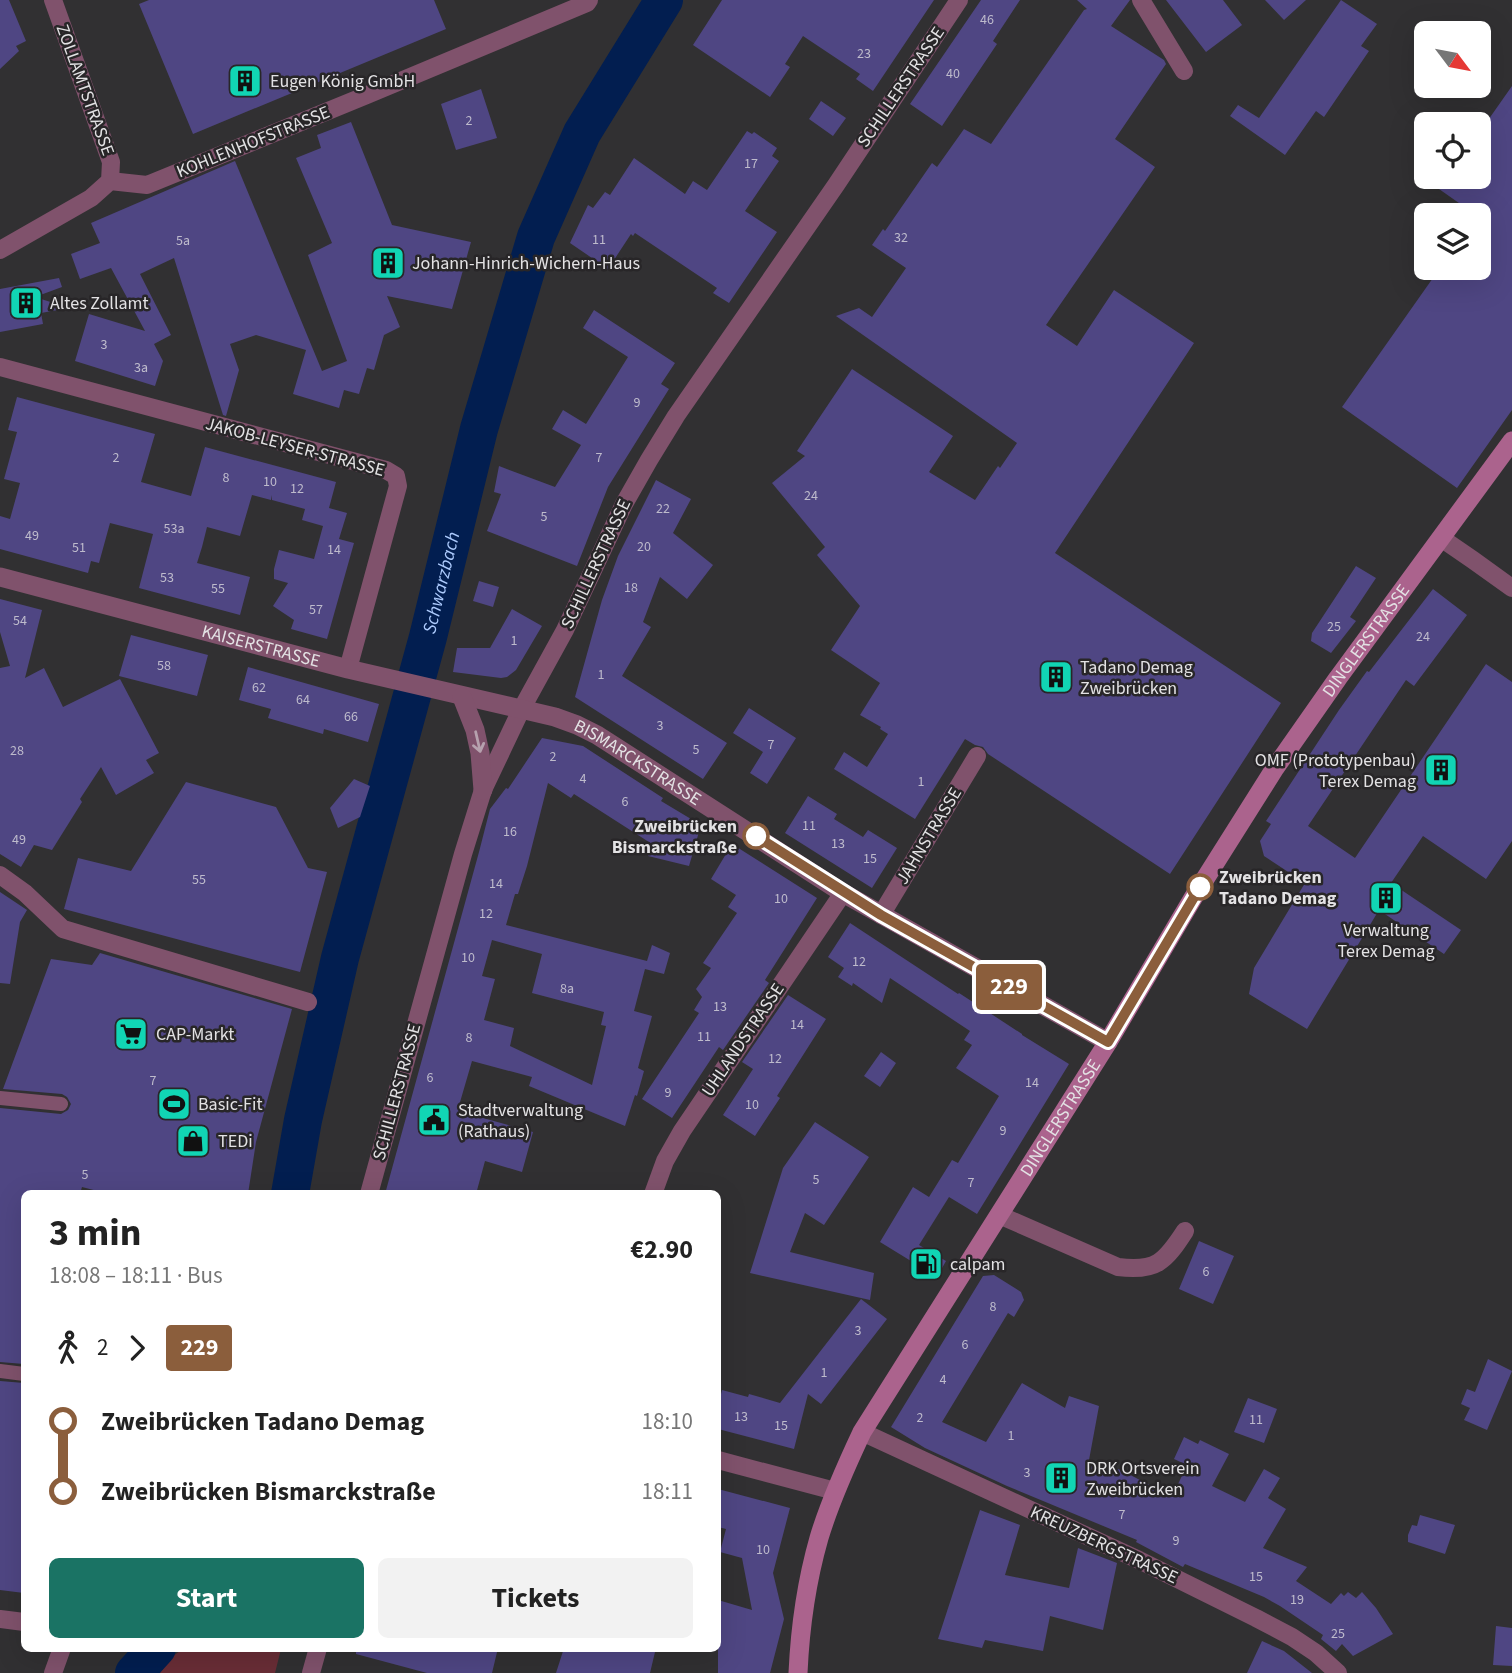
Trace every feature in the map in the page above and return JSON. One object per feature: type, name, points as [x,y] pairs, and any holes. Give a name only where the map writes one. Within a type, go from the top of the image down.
[{"type":"main road","name":"DINGLERSTRASSE","points":[[798,1673],[799,1648],[819,1538],[835,1491],[862,1432],[1108,1042],[1193,898],[1275,768],[1512,441]]},
{"type":"street","name":"ZOLLAMTSTRASSE","points":[[52,0],[111,162],[110,181]]},
{"type":"street","name":"KOHLENHOFSTRASSE","points":[[110,181],[147,185],[589,0]]},
{"type":"street","name":"SCHILLERSTRASSE","points":[[370,1190],[483,790],[521,710],[565,630],[624,503],[676,416],[836,185],[959,0]]},
{"type":"street","points":[[1141,0],[1184,71]]},
{"type":"street","points":[[0,250],[92,198],[110,181]]},
{"type":"street","name":"JAKOB-LEYSER-STRASSE","points":[[0,367],[386,470],[396,475],[398,486],[348,669]]},
{"type":"street","points":[[1441,538],[1512,589]]},
{"type":"street","name":"KAISERSTRASSE","points":[[0,577],[348,669],[521,710]]},
{"type":"street","points":[[459,696],[475,730],[483,790]]},
{"type":"street","name":"BISMARCKSTRASSE","points":[[521,710],[555,717],[597,735],[881,915],[1108,1042]]},
{"type":"street","name":"JAHNSTRASSE","points":[[881,915],[977,756]]},
{"type":"street","points":[[0,875],[25,892],[64,929],[308,1002]]},
{"type":"street","name":"UHLANDSTRASSE","points":[[654,1190],[665,1161],[682,1131],[843,892]]},
{"type":"street","points":[[0,1098],[61,1104]]},
{"type":"street","points":[[999,1214],[1118,1267],[1135,1269],[1151,1266],[1164,1259],[1185,1231]]},
{"type":"street","points":[[0,1371],[21,1374]]},
{"type":"street","name":"KREUZBERGSTRASSE","points":[[862,1432],[1139,1560],[1268,1624],[1316,1653],[1338,1673]]},
{"type":"street","points":[[721,1461],[835,1491]]},
{"type":"street","points":[[0,1619],[21,1622]]},
{"type":"street","points":[[53,1673],[61,1652]]},
{"type":"street","points":[[312,1673],[317,1652]]},
{"type":"shaded area","points":[[179,1652],[280,1652],[275,1673],[160,1673]]},
{"type":"building","points":[[0,0],[9,0],[26,41],[16,46],[19,51],[0,69]]},
{"type":"building","name":"Eugen König GmbH","points":[[149,0],[434,0],[446,29],[193,134],[139,4]]},
{"type":"building","points":[[722,0],[934,0],[873,91],[856,79],[860,74],[803,36],[785,64],[790,67],[770,97],[693,45]]},
{"type":"building","points":[[981,0],[1020,0],[993,41],[997,44],[942,126],[910,104]]},
{"type":"building","points":[[1077,0],[1130,0],[1111,26],[1164,60],[1166,64],[1115,139],[1155,167],[1046,325],[1077,346],[1114,290],[1194,343],[1055,553],[1281,703],[1170,874],[988,754],[983,747],[965,739],[915,819],[834,769],[844,752],[867,767],[888,734],[860,715],[880,683],[831,650],[860,606],[817,555],[825,547],[772,483],[805,456],[797,451],[852,369],[953,436],[929,472],[975,500],[1017,443],[836,316],[859,308],[872,317],[906,268],[872,245],[883,229],[885,231],[932,163],[937,167],[964,129],[991,144],[1087,9]]},
{"type":"building","points":[[1166,0],[1223,0],[1242,25],[1206,52]]},
{"type":"building","points":[[1265,0],[1306,0],[1284,20]]},
{"type":"building","points":[[1341,0],[1377,24],[1361,46],[1369,51],[1324,117],[1316,111],[1285,155],[1230,116],[1238,105],[1259,118]]},
{"type":"building","points":[[1512,86],[1512,410],[1457,488],[1342,407],[1432,280],[1491,280],[1491,203],[1459,203],[1439,189],[1491,189],[1491,116]]},
{"type":"building","points":[[481,89],[497,138],[456,150],[441,104]]},
{"type":"building","points":[[821,101],[846,118],[833,136],[809,119]]},
{"type":"building","points":[[351,122],[392,225],[471,242],[452,309],[387,296],[400,327],[384,335],[374,370],[367,368],[359,394],[344,390],[339,408],[293,394],[306,350],[256,335],[230,344],[239,370],[226,416],[223,415],[174,258],[140,274],[171,335],[154,344],[163,361],[155,386],[75,361],[89,314],[145,331],[111,268],[80,279],[71,254],[100,243],[91,223],[235,161],[322,371],[347,361],[308,255],[332,243],[296,158],[321,148],[317,135]]},
{"type":"building","points":[[747,131],[752,134],[754,132],[777,148],[772,156],[779,161],[745,211],[777,232],[729,303],[713,293],[717,288],[635,233],[633,236],[631,234],[608,269],[570,243],[588,205],[593,208],[605,192],[610,195],[634,158],[685,194],[693,181],[707,190]]},
{"type":"building","name":"Altes Zollamt","points":[[59,278],[62,287],[35,297],[69,308],[41,313],[43,324],[0,332],[0,289]]},
{"type":"building","points":[[594,310],[675,363],[661,384],[669,389],[608,487],[577,566],[487,531],[501,494],[494,492],[499,466],[555,487],[581,445],[552,429],[563,410],[586,424],[628,357],[583,328]]},
{"type":"building","points":[[17,397],[155,434],[141,482],[191,496],[205,447],[336,482],[329,508],[347,513],[339,539],[354,543],[327,639],[291,629],[294,620],[273,606],[288,583],[274,579],[279,550],[314,559],[323,526],[302,520],[305,509],[272,500],[272,495],[271,500],[252,495],[240,536],[207,527],[197,563],[250,577],[240,615],[139,588],[153,534],[110,523],[99,563],[91,561],[88,573],[0,549],[0,516],[10,519],[20,483],[4,479],[17,432],[8,430]]},
{"type":"building","points":[[656,480],[691,499],[673,533],[713,565],[687,599],[660,577],[643,622],[651,627],[622,676],[727,743],[703,779],[575,697],[602,600],[618,556]]},
{"type":"building","points":[[1356,566],[1376,578],[1350,617],[1356,621],[1331,653],[1311,641],[1312,633]]},
{"type":"building","points":[[479,581],[499,587],[493,607],[473,601]]},
{"type":"building","points":[[1433,589],[1467,615],[1414,686],[1406,680],[1308,826],[1355,858],[1486,664],[1512,682],[1512,841],[1486,879],[1423,836],[1391,883],[1461,930],[1444,954],[1379,910],[1307,1029],[1249,994],[1254,968],[1305,883],[1264,856],[1260,841],[1271,824],[1266,821],[1339,710]]},
{"type":"building","points":[[0,599],[42,610],[25,678],[44,668],[63,707],[120,679],[159,753],[146,760],[154,773],[116,795],[101,767],[52,850],[34,845],[21,867],[0,854],[0,668],[10,666],[0,632]]},
{"type":"building","points":[[512,609],[542,626],[516,670],[501,678],[453,672],[457,648],[490,648]]},
{"type":"building","points":[[131,635],[208,655],[197,696],[119,676]]},
{"type":"building","points":[[248,667],[379,704],[368,742],[324,729],[323,734],[268,718],[271,709],[239,700]]},
{"type":"building","points":[[749,708],[796,738],[767,784],[750,773],[763,752],[733,733]]},
{"type":"building","points":[[542,738],[583,746],[663,798],[661,801],[701,825],[689,866],[648,856],[652,844],[574,794],[571,798],[548,783],[527,866],[506,925],[647,961],[652,945],[670,953],[664,974],[645,969],[634,1011],[652,1016],[638,1068],[644,1071],[637,1096],[635,1095],[625,1126],[529,1086],[532,1077],[472,1061],[458,1109],[533,1132],[522,1172],[485,1161],[477,1190],[386,1190],[490,809],[506,788],[508,789]],"holes":[[[492,940],[542,954],[532,993],[604,1012],[601,1025],[606,1026],[592,1085],[510,1046],[514,1028],[484,1020],[495,979],[482,976]]]},
{"type":"building","points":[[354,779],[370,786],[360,817],[338,828],[330,808]]},
{"type":"building","points":[[186,782],[276,807],[308,868],[327,872],[300,972],[64,909],[78,858],[131,871]]},
{"type":"building","points":[[808,796],[837,814],[834,819],[863,837],[868,830],[897,848],[872,888],[785,833]]},
{"type":"building","points":[[732,844],[817,898],[765,980],[769,983],[723,1050],[719,1047],[672,1118],[642,1099],[699,1013],[694,1010],[702,997],[696,989],[711,968],[703,963],[737,913],[728,907],[736,895],[711,879]]},
{"type":"building","points":[[0,892],[27,910],[20,922],[10,984],[0,983]]},
{"type":"building","points":[[850,923],[1069,1064],[977,1214],[949,1197],[919,1245],[946,1261],[937,1277],[880,1242],[913,1187],[929,1197],[952,1160],[958,1163],[999,1096],[956,1068],[972,1045],[964,1040],[970,1031],[890,978],[882,1003],[853,983],[852,986],[838,977],[844,968],[828,957]]},
{"type":"building","points":[[100,953],[292,1009],[256,1142],[249,1190],[94,1190],[82,1187],[81,1190],[21,1190],[21,1364],[0,1362],[0,1108],[61,1114],[68,1110],[71,1104],[62,1094],[3,1089],[51,959],[92,965]]},
{"type":"building","points":[[788,995],[826,1019],[755,1136],[723,1115],[753,1069],[742,1062]]},
{"type":"building","points":[[881,1052],[896,1063],[880,1087],[864,1076]]},
{"type":"building","points":[[815,1122],[869,1157],[824,1225],[805,1213],[790,1252],[874,1273],[870,1300],[750,1273],[783,1168]]},
{"type":"building","points":[[1199,1241],[1234,1256],[1213,1304],[1179,1289]]},
{"type":"building","points":[[994,1275],[1021,1292],[1024,1300],[1014,1317],[1008,1313],[942,1422],[986,1442],[1022,1383],[1065,1408],[1069,1396],[1099,1406],[1089,1460],[1121,1470],[1172,1497],[1187,1465],[1174,1459],[1184,1437],[1198,1444],[1200,1440],[1229,1454],[1212,1486],[1245,1502],[1264,1469],[1280,1478],[1268,1498],[1286,1509],[1263,1548],[1307,1567],[1296,1581],[1331,1604],[1341,1593],[1344,1596],[1348,1592],[1356,1598],[1362,1592],[1393,1634],[1353,1656],[1342,1644],[1336,1651],[1321,1639],[1323,1635],[1264,1597],[1185,1564],[1183,1567],[1136,1542],[1137,1540],[1007,1486],[925,1448],[891,1427],[983,1276]]},
{"type":"building","points":[[861,1299],[887,1319],[821,1404],[808,1394],[794,1449],[721,1430],[722,1390],[780,1403]]},
{"type":"building","points":[[1488,1359],[1512,1371],[1487,1430],[1464,1420],[1470,1408],[1461,1404],[1467,1389],[1475,1392]]},
{"type":"building","points":[[0,1381],[21,1383],[21,1593],[0,1590]]},
{"type":"building","points":[[1248,1398],[1277,1409],[1264,1443],[1234,1432]]},
{"type":"building","points":[[721,1490],[790,1508],[773,1573],[784,1619],[770,1673],[718,1673],[718,1652],[721,1652],[721,1601],[752,1610],[742,1558],[721,1552],[726,1529],[721,1528]]},
{"type":"building","points":[[980,1510],[1020,1525],[1005,1575],[1069,1588],[1078,1548],[1117,1563],[1103,1630],[1050,1616],[1043,1651],[985,1640],[982,1648],[938,1639]]},
{"type":"building","points":[[1420,1515],[1455,1525],[1445,1554],[1408,1542],[1412,1525],[1417,1526]]},
{"type":"building","points":[[1496,1626],[1512,1628],[1512,1666],[1493,1665]]},
{"type":"building","points":[[1262,1641],[1284,1651],[1312,1673],[1247,1673]]},
{"type":"building","points":[[497,1652],[492,1673],[427,1673],[356,1654]]},
{"type":"building","points":[[563,1652],[655,1652],[650,1673],[556,1673]]},
{"type":"waterway","name":"Schwarzbach","points":[[291,1190],[303,1120],[340,958],[428,637],[479,429],[536,237],[582,133],[664,0]]},
{"type":"waterway","name":"Schwarzbach","points":[[134,1673],[153,1652]]},
{"type":"bus line","name":"229","points":[[756,836],[881,915],[1108,1042],[1200,887]]},
{"type":"place","name":"Eugen König GmbH","points":[[245,81]]},
{"type":"place","name":"Johann-Hinrich-Wichern-Haus","points":[[388,263]]},
{"type":"place","name":"Altes Zollamt","points":[[26,303]]},
{"type":"place","name":"Tadano Demag Zweibrücken","points":[[1056,677]]},
{"type":"place","name":"OMF (Prototypenbau) Terex Demag","points":[[1441,770]]},
{"type":"place","name":"Zweibrücken Bismarckstraße","points":[[756,836]]},
{"type":"place","name":"Zweibrücken Tadano Demag","points":[[1200,887]]},
{"type":"place","name":"Verwaltung Terex Demag","points":[[1386,898]]},
{"type":"place","name":"CAP-Markt","points":[[131,1034]]},
{"type":"place","name":"Basic-Fit","points":[[174,1104]]},
{"type":"place","name":"Stadtverwaltung (Rathaus)","points":[[434,1120]]},
{"type":"place","name":"TEDi","points":[[193,1141]]},
{"type":"place","name":"calpam","points":[[926,1264]]},
{"type":"place","name":"DRK Ortsverein Zweibrücken","points":[[1061,1478]]}]
